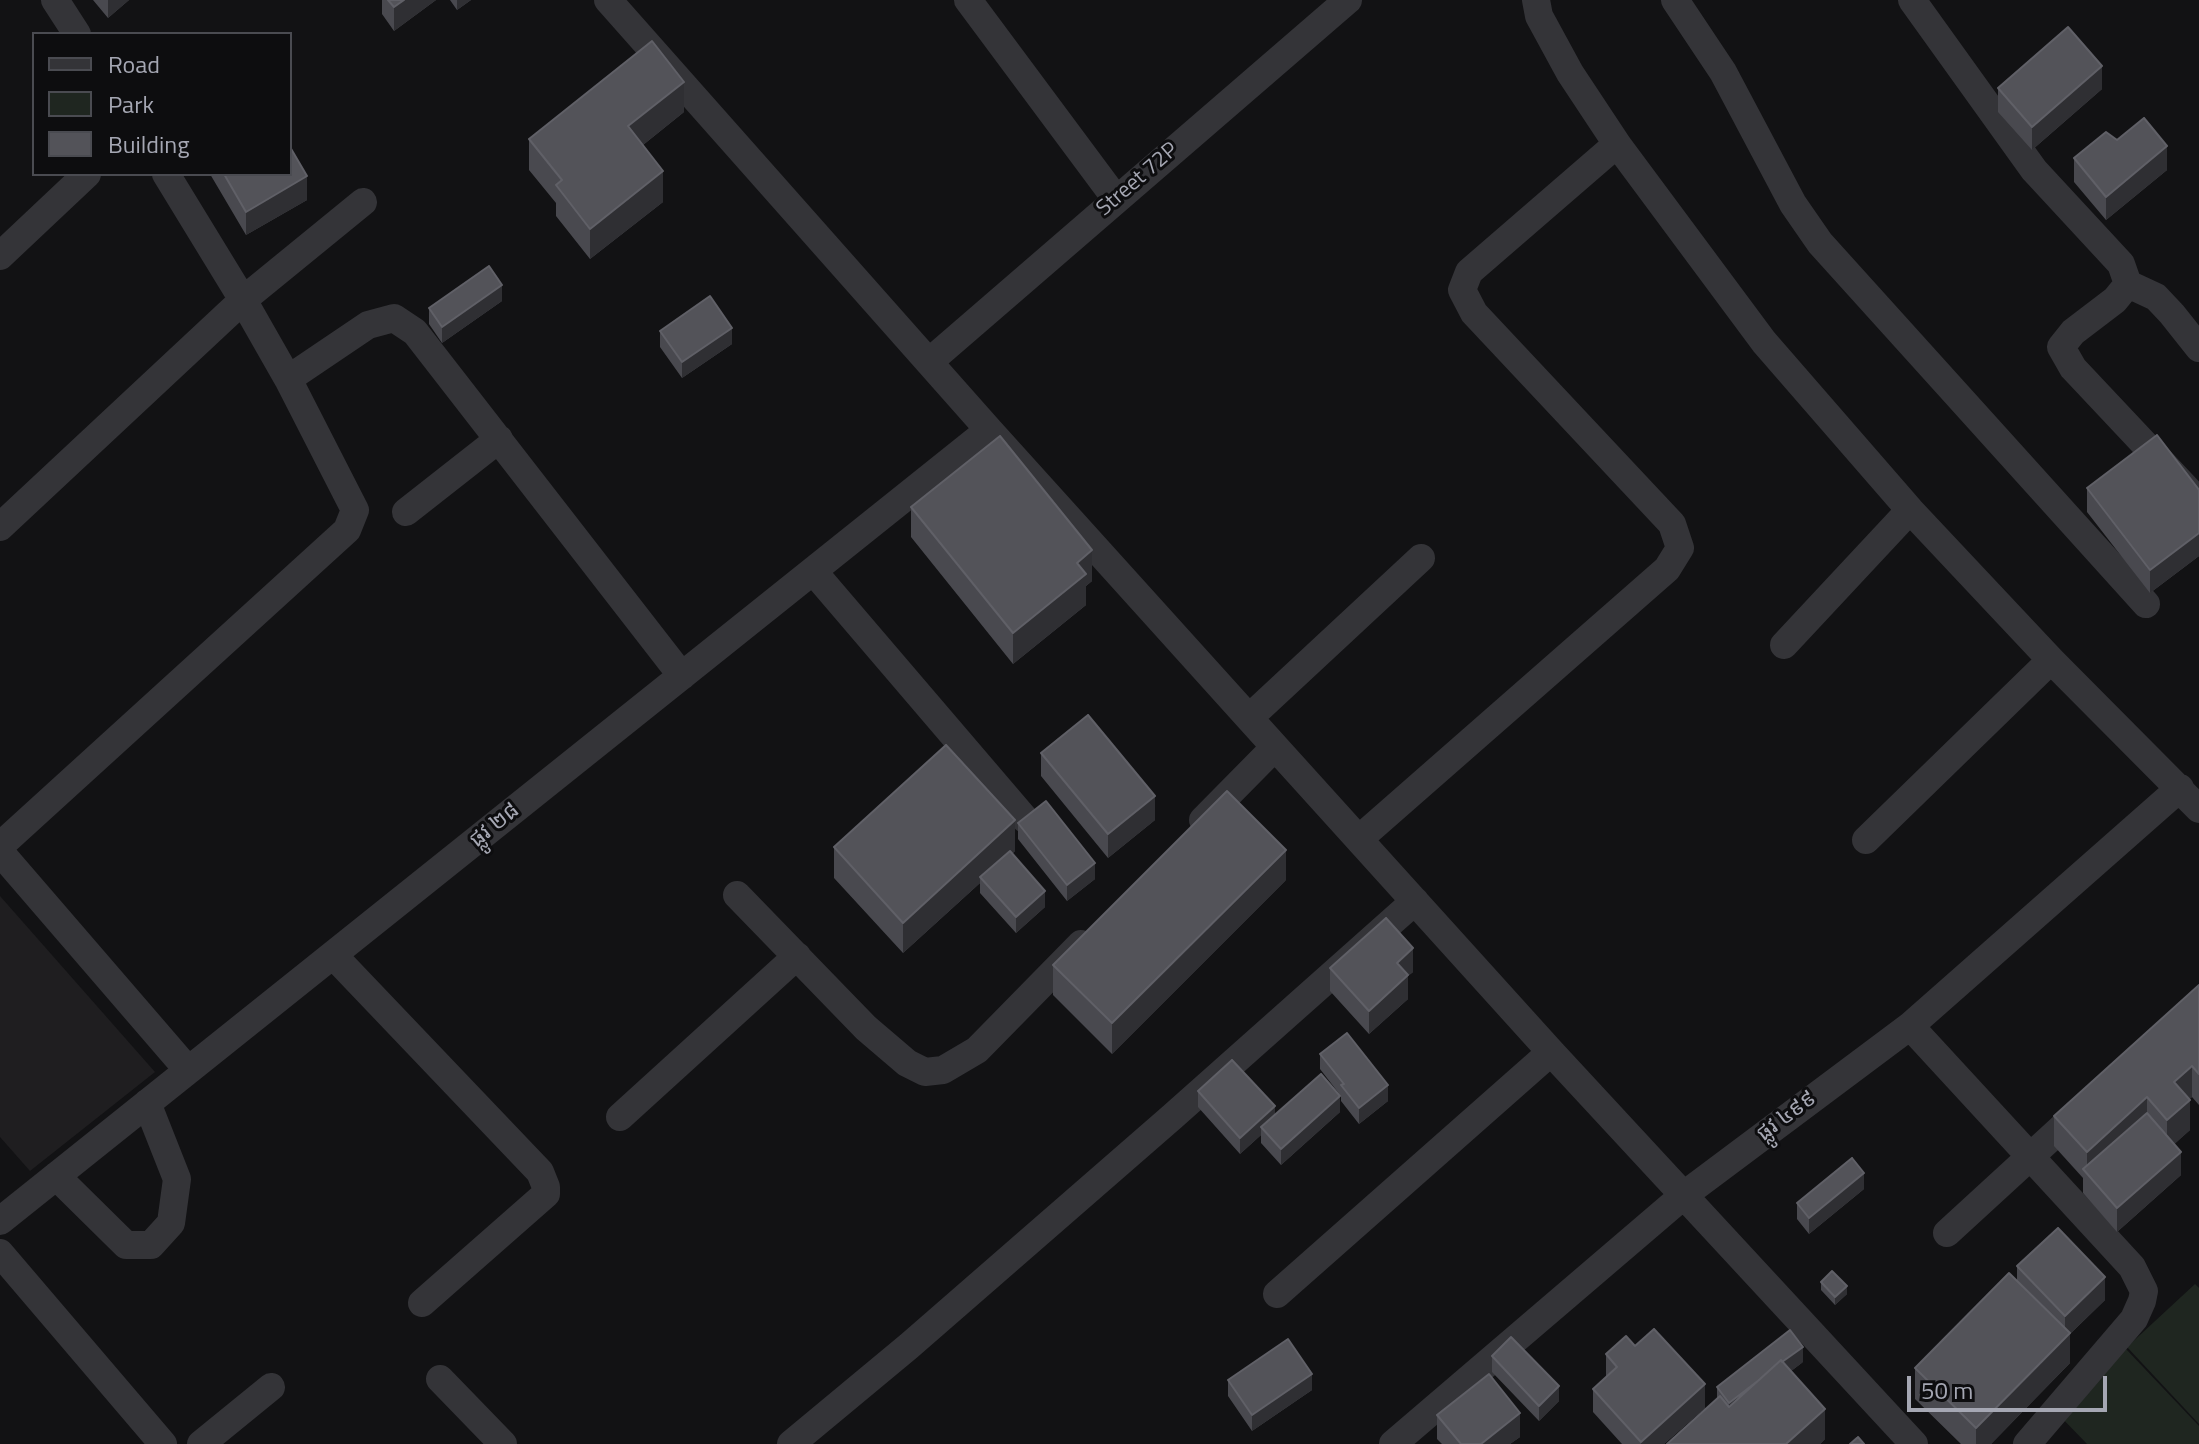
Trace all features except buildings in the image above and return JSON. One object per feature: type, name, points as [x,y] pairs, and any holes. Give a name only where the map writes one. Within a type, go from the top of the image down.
[{"type":"street","points":[[55,0],[76,32]]},
{"type":"street","points":[[968,0],[1116,199]]},
{"type":"street","name":"Street 72P","points":[[929,362],[1348,0]]},
{"type":"street","points":[[1536,0],[1539,16],[1570,73],[1617,144],[1764,342],[1910,510],[2051,660],[2199,809]]},
{"type":"street","points":[[1675,0],[1723,72],[1793,204],[1820,243],[2146,604]]},
{"type":"street","points":[[1912,0],[2034,170],[2121,264],[2128,284],[2156,297],[2199,348]]},
{"type":"street","points":[[617,3],[989,430],[1551,1052],[1914,1444]]},
{"type":"street","points":[[1359,839],[1667,569],[1680,548],[1672,524],[1474,313],[1462,290],[1469,272],[1617,144]]},
{"type":"street","points":[[0,256],[85,176]]},
{"type":"street","points":[[0,846],[347,530],[355,510],[288,379],[167,176]]},
{"type":"street","points":[[0,527],[243,300],[363,202]]},
{"type":"street","points":[[2128,284],[2115,300],[2073,332],[2061,347],[2073,368],[2199,502]]},
{"type":"street","points":[[288,379],[368,325],[394,318],[415,332],[682,676]]},
{"type":"street","name":"ផ្លូវ ២៨","points":[[0,1221],[989,430]]},
{"type":"street","points":[[406,512],[499,439]]},
{"type":"street","points":[[1784,645],[1910,510]]},
{"type":"street","points":[[1249,718],[1421,558]]},
{"type":"street","points":[[813,571],[1025,819]]},
{"type":"street","points":[[1866,840],[2051,660]]},
{"type":"street","points":[[1187,837],[1275,747]]},
{"type":"street","name":"ផ្លូវ ៤៩៩","points":[[1393,1444],[1684,1195],[1910,1026],[2180,788]]},
{"type":"street","points":[[0,852],[188,1070]]},
{"type":"street","points":[[737,895],[866,1028],[907,1063],[925,1072],[943,1070],[977,1050],[1098,926]]},
{"type":"street","points":[[791,1444],[933,1325],[1415,901]]},
{"type":"street","points":[[333,955],[540,1172],[546,1187],[546,1194],[422,1303]]},
{"type":"street","points":[[620,1117],[797,956]]},
{"type":"street","points":[[1910,1026],[2132,1267],[2144,1291],[2134,1319],[2027,1444]]},
{"type":"street","points":[[1277,1294],[1551,1052]]},
{"type":"street","points":[[1947,1233],[2099,1093]]},
{"type":"street","points":[[56,1176],[126,1245],[151,1245],[171,1223],[177,1179],[147,1103]]},
{"type":"street","points":[[0,1253],[163,1444]]},
{"type":"street","points":[[440,1379],[503,1444]]},
{"type":"street","points":[[201,1444],[271,1387]]},
{"type":"shaded area","points":[[0,896],[155,1072],[30,1171],[0,1137]]},
{"type":"green space","points":[[2195,1284],[2199,1288],[2199,1424],[2127,1347]]},
{"type":"green space","points":[[2126,1349],[2199,1426],[2199,1444],[2087,1444],[2057,1413]]}]
